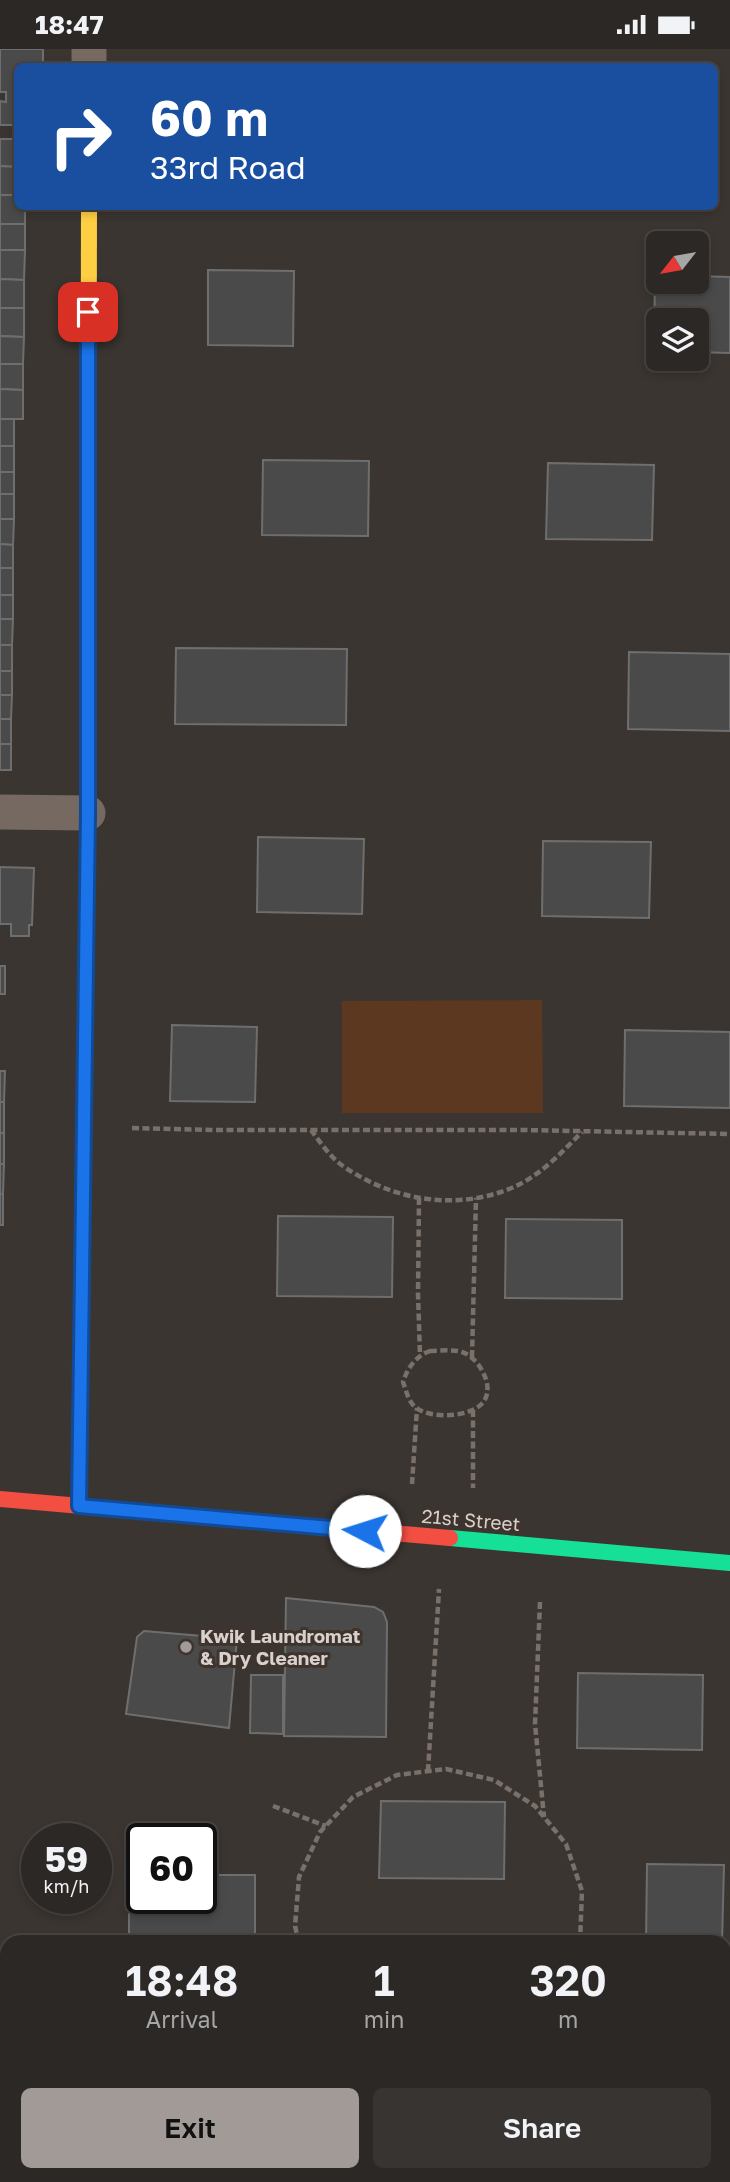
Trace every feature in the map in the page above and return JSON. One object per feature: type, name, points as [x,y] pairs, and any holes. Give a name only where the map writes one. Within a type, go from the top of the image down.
[{"type":"street","points":[[79,1506],[88,813],[89,210]]},
{"type":"street","points":[[0,812],[88,813]]},
{"type":"street","name":"21st Street","points":[[0,1499],[730,1563]]},
{"type":"path","points":[[132,1128],[730,1134]]},
{"type":"path","points":[[310,1129],[341,1165],[378,1186],[419,1198],[443,1200],[476,1198],[516,1186],[542,1170],[583,1131]]},
{"type":"path","points":[[419,1198],[420,1355]]},
{"type":"path","points":[[471,1358],[476,1198]]},
{"type":"path","points":[[430,1351],[459,1351],[471,1358],[484,1375],[487,1392],[484,1401],[473,1410],[455,1415],[436,1414],[417,1408],[407,1394],[403,1381],[420,1355],[430,1351]]},
{"type":"path","points":[[412,1484],[417,1408]]},
{"type":"path","points":[[473,1410],[473,1488]]},
{"type":"path","points":[[428,1771],[439,1589]]},
{"type":"path","points":[[540,1602],[535,1724],[544,1817]]},
{"type":"path","points":[[297,1935],[295,1926],[299,1877],[320,1832],[353,1797],[397,1775],[446,1769],[494,1780],[535,1806],[566,1844],[582,1891],[580,1935]]},
{"type":"path","points":[[272,1807],[326,1826]]},
{"type":"shaded area","points":[[542,1000],[543,1113],[342,1113],[342,1001]]},
{"type":"building","points":[[0,49],[43,49],[43,63],[14,63],[14,125],[0,125],[0,101],[6,102],[6,92],[0,92]]},
{"type":"building","points":[[0,139],[14,139],[14,167],[0,166]]},
{"type":"building","points":[[0,166],[14,167],[14,195],[0,195]]},
{"type":"building","points":[[0,195],[14,195],[14,210],[25,210],[25,224],[0,224]]},
{"type":"building","points":[[0,224],[25,224],[25,250],[0,250]]},
{"type":"building","points":[[0,250],[25,250],[24,280],[0,279]]},
{"type":"building","points":[[208,270],[294,271],[293,346],[208,345]]},
{"type":"building","points":[[709,276],[730,277],[730,353],[709,352],[709,308],[655,308],[655,294],[709,294]]},
{"type":"building","points":[[0,279],[24,280],[24,308],[0,308]]},
{"type":"building","points":[[0,308],[24,308],[24,337],[0,336]]},
{"type":"building","points":[[0,336],[24,337],[23,364],[0,364]]},
{"type":"building","points":[[0,364],[23,364],[23,390],[0,389]]},
{"type":"building","points":[[0,389],[23,390],[23,419],[0,419]]},
{"type":"building","points":[[0,419],[14,419],[14,446],[0,446]]},
{"type":"building","points":[[0,446],[14,446],[14,472],[0,472]]},
{"type":"building","points":[[263,460],[369,461],[368,536],[262,535]]},
{"type":"building","points":[[548,463],[654,465],[652,540],[546,539]]},
{"type":"building","points":[[0,472],[14,472],[14,494],[0,494]]},
{"type":"building","points":[[0,494],[14,494],[14,519],[0,519]]},
{"type":"building","points":[[0,519],[14,519],[13,545],[0,544]]},
{"type":"building","points":[[0,544],[13,545],[13,568],[0,568]]},
{"type":"building","points":[[0,568],[13,568],[13,595],[0,595]]},
{"type":"building","points":[[0,595],[13,595],[13,619],[0,619]]},
{"type":"building","points":[[0,619],[13,619],[12,645],[0,645]]},
{"type":"building","points":[[0,645],[12,645],[12,671],[0,671]]},
{"type":"building","points":[[176,648],[347,649],[346,725],[175,724]]},
{"type":"building","points":[[629,652],[730,654],[730,731],[628,729]]},
{"type":"building","points":[[0,671],[12,671],[12,695],[0,695]]},
{"type":"building","points":[[0,695],[12,695],[11,719],[0,719]]},
{"type":"building","points":[[0,719],[11,719],[11,744],[0,744]]},
{"type":"building","points":[[0,744],[11,744],[11,770],[0,770]]},
{"type":"building","points":[[258,837],[364,839],[362,914],[257,912]]},
{"type":"building","points":[[543,841],[651,842],[649,918],[542,916]]},
{"type":"building","points":[[0,867],[34,868],[32,925],[29,925],[29,936],[11,936],[11,924],[0,924]]},
{"type":"building","points":[[0,966],[5,966],[5,994],[0,994]]},
{"type":"building","points":[[172,1025],[257,1027],[255,1102],[170,1101]]},
{"type":"building","points":[[625,1030],[730,1032],[730,1108],[624,1106]]},
{"type":"building","points":[[0,1071],[5,1071],[4,1102],[0,1102]]},
{"type":"building","points":[[0,1102],[4,1102],[4,1133],[0,1133]]},
{"type":"building","points":[[0,1133],[4,1133],[4,1164],[0,1164]]},
{"type":"building","points":[[0,1164],[4,1164],[3,1194],[0,1194]]},
{"type":"building","points":[[0,1194],[3,1194],[3,1225],[0,1225]]},
{"type":"building","points":[[278,1216],[393,1217],[392,1297],[277,1296]]},
{"type":"building","points":[[506,1219],[622,1220],[622,1299],[505,1298]]},
{"type":"building","points":[[286,1598],[374,1607],[383,1612],[387,1622],[386,1737],[284,1736]]},
{"type":"building","points":[[144,1631],[237,1639],[229,1728],[126,1714],[137,1637]]},
{"type":"building","points":[[578,1673],[703,1675],[702,1750],[577,1748]]},
{"type":"building","points":[[251,1675],[283,1675],[283,1734],[250,1733]]},
{"type":"building","points":[[381,1801],[505,1802],[504,1879],[379,1878]]},
{"type":"building","points":[[647,1864],[724,1865],[722,1935],[646,1935]]},
{"type":"building","points":[[217,1875],[255,1875],[255,1935],[129,1935],[129,1914],[217,1914]]},
{"type":"traffic: fast","points":[[79,1506],[87,896]]},
{"type":"traffic: fast","points":[[450,1538],[730,1563]]},
{"type":"traffic: slow","points":[[88,665],[89,210]]},
{"type":"traffic: jam","points":[[87,896],[88,665]]},
{"type":"traffic: jam","points":[[0,1499],[450,1538]]},
{"type":"place","name":"Kwik Laundromat & Dry Cleaner","points":[[186,1647]]},
{"type":"route","points":[[88,312],[88,813],[79,1506],[365,1531]]}]
